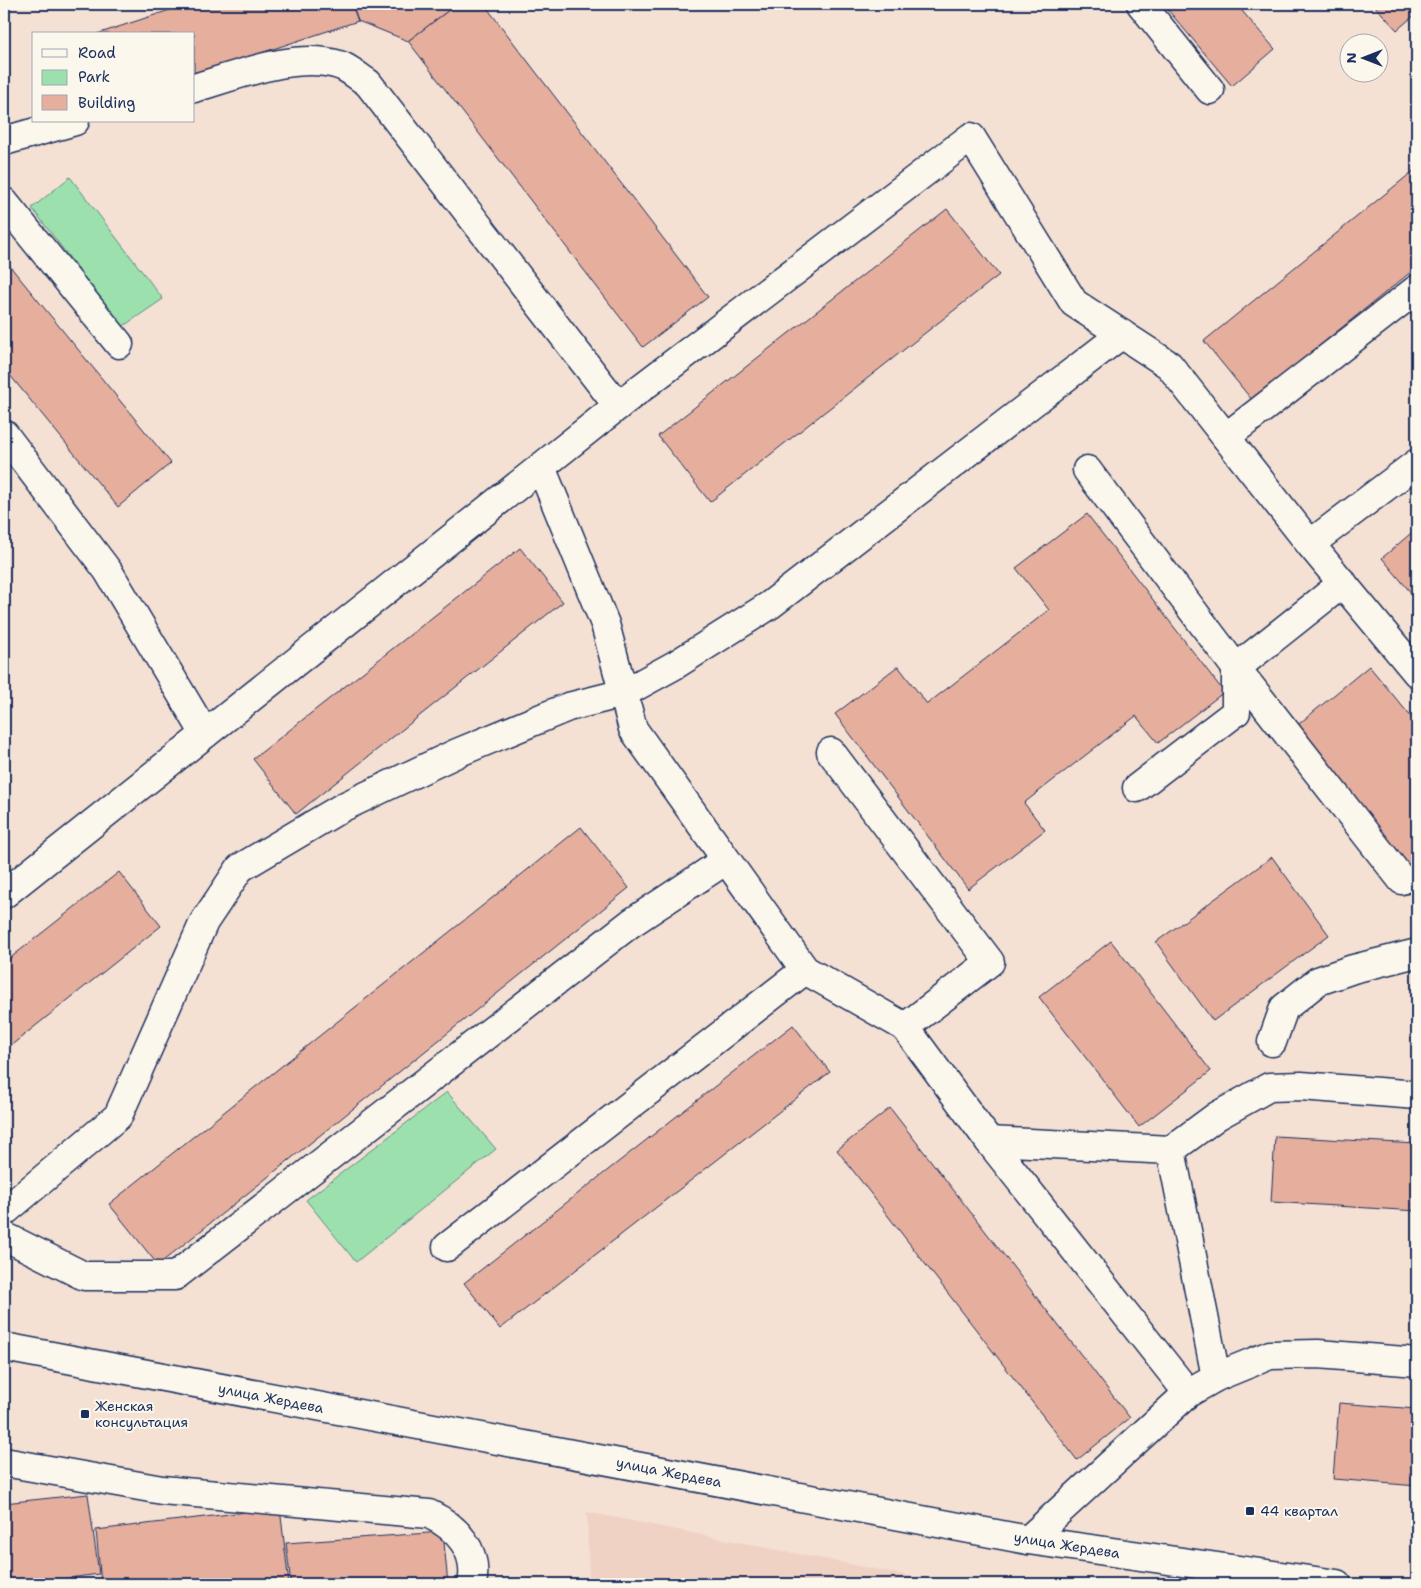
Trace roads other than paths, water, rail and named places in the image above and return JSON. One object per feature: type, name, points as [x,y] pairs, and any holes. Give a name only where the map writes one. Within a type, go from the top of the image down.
[{"type":"main road","points":[[1141,4],[1210,90]]},
{"type":"main road","points":[[195,88],[277,64],[312,62],[342,66],[368,83],[618,406]]},
{"type":"main road","points":[[4,141],[71,122]]},
{"type":"main road","points":[[4,894],[618,406],[971,137],[1074,303],[1169,366],[1310,544],[1417,673]]},
{"type":"main road","points":[[4,202],[119,344]]},
{"type":"main road","points":[[1226,437],[1417,289]]},
{"type":"main road","points":[[4,1212],[118,1116],[204,922],[240,868],[343,807],[457,753],[568,707],[624,693],[675,665],[770,605],[1122,334]]},
{"type":"main road","points":[[4,434],[108,571],[205,734]]},
{"type":"main road","points":[[1310,544],[1417,463]]},
{"type":"main road","points":[[541,467],[605,624],[633,728],[805,970],[905,1027],[989,1141],[1188,1393]]},
{"type":"main road","points":[[1087,470],[1236,668],[1402,880]]},
{"type":"main road","points":[[1236,668],[1343,583]]},
{"type":"main road","points":[[1137,788],[1236,712],[1236,668]]},
{"type":"main road","points":[[831,752],[990,962],[905,1027]]},
{"type":"main road","points":[[4,1236],[84,1276],[175,1276],[632,923],[726,860]]},
{"type":"main road","points":[[1272,1042],[1284,1008],[1318,981],[1353,969],[1417,953]]},
{"type":"main road","points":[[447,1247],[805,970]]},
{"type":"main road","points":[[989,1141],[1171,1150],[1217,1116],[1269,1088],[1302,1086],[1417,1094]]},
{"type":"main road","points":[[1171,1150],[1216,1377]]},
{"type":"main road","name":"улица Жердева","points":[[4,1347],[1028,1540],[1337,1584]]},
{"type":"main road","points":[[1028,1540],[1188,1393],[1216,1377],[1270,1356],[1318,1354],[1417,1362]]},
{"type":"main road","points":[[4,1462],[162,1490],[429,1514],[445,1522],[460,1535],[469,1554],[474,1575],[472,1584]]},
{"type":"place","name":"Женская консультация","points":[[85,1414]]},
{"type":"place","name":"44 квартал","points":[[1250,1511]]}]
